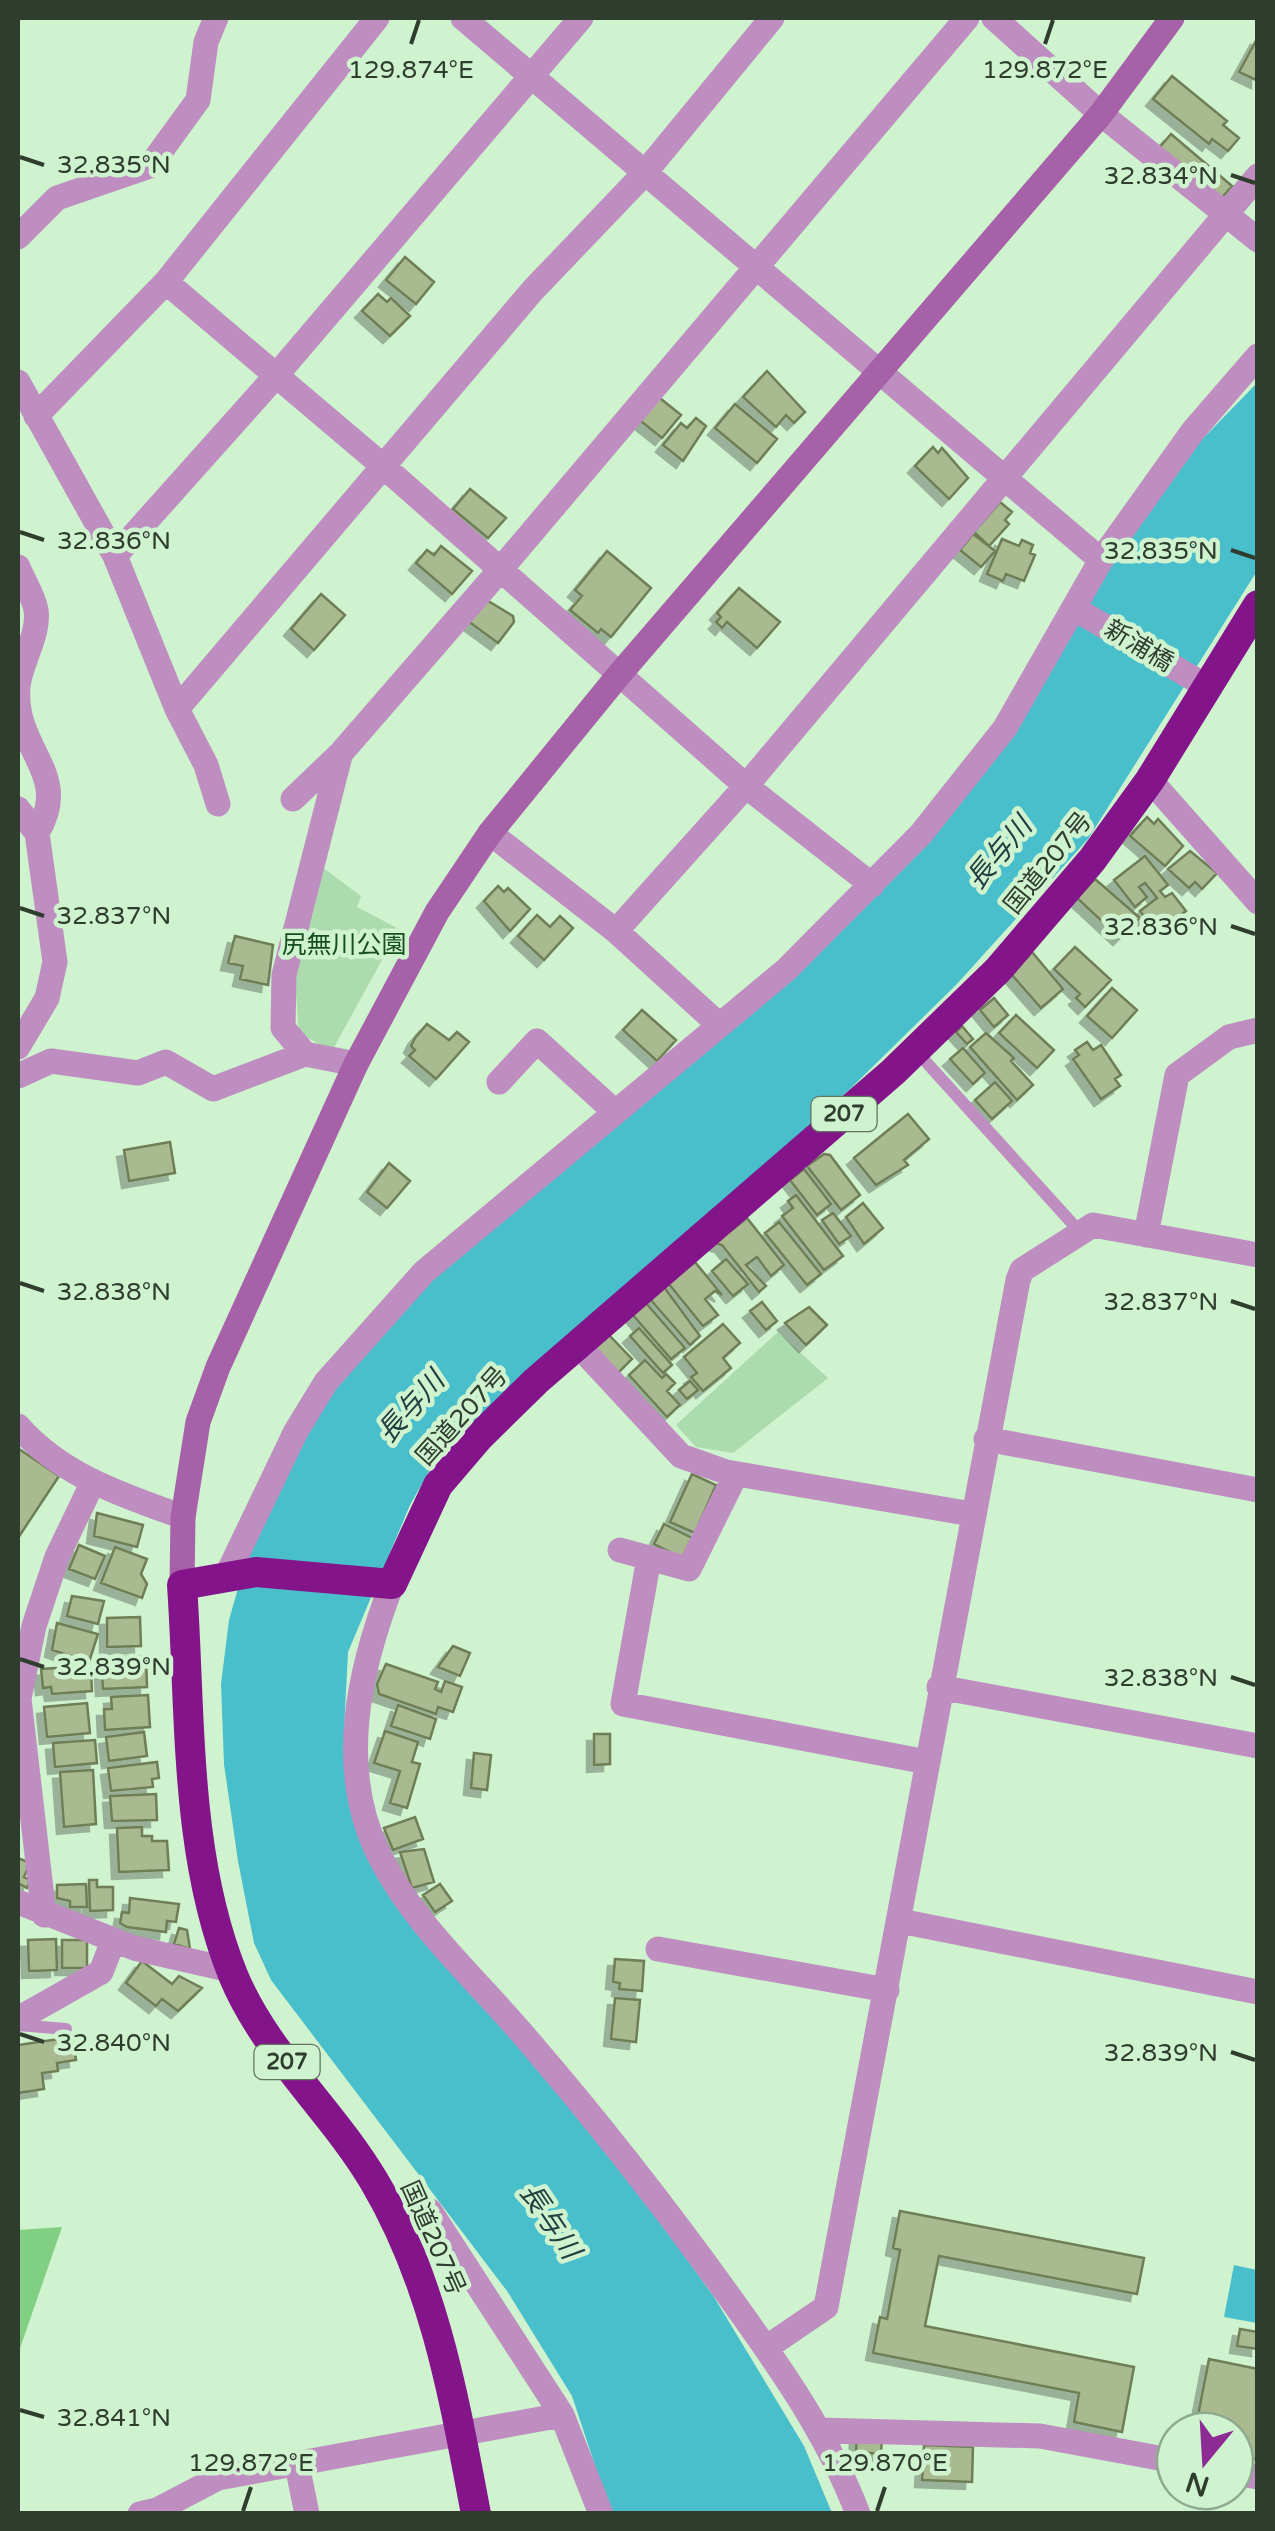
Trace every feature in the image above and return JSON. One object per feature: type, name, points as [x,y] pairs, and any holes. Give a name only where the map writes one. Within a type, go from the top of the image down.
[{"type":"highway","name":"国道207号","points":[[387,1584],[438,1484],[479,1437],[578,1345],[915,1050],[998,970],[1092,860],[1150,780],[1201,684],[1258,604]]},
{"type":"highway","points":[[182,1585],[278,1572],[387,1584]]},
{"type":"highway","name":"国道207号","points":[[182,1585],[199,1853],[231,1970],[251,2016],[373,2179],[411,2250],[433,2309],[476,2514]]},
{"type":"street","points":[[18,237],[57,198],[150,166],[198,100],[206,42],[216,18]]},
{"type":"street","points":[[36,416],[166,282],[377,18]]},
{"type":"street","points":[[463,18],[643,175],[1101,560]]},
{"type":"street","points":[[115,556],[274,378],[582,18]]},
{"type":"street","points":[[177,710],[533,290],[643,175],[772,18]]},
{"type":"street","points":[[294,799],[340,753],[500,570],[967,18]]},
{"type":"street","points":[[994,18],[1102,114],[1258,240]]},
{"type":"street","points":[[182,1585],[182,1517],[198,1422],[218,1368],[356,1064],[437,912],[490,834],[618,676],[1102,114],[1172,18]]},
{"type":"street","points":[[616,932],[746,786],[1258,176]]},
{"type":"street","points":[[166,282],[274,378],[384,466],[746,786],[872,885]]},
{"type":"street","points":[[233,1576],[296,1431],[326,1382],[424,1272],[717,1023],[786,970],[921,834],[1005,728],[1078,610],[1101,560],[1193,431],[1258,356]]},
{"type":"street","points":[[18,382],[115,556],[177,710],[206,765],[218,804]]},
{"type":"street","points":[[18,567],[37,612],[18,688],[24,736],[52,791],[48,814],[37,833]]},
{"type":"street","name":"新浦橋","points":[[1078,610],[1201,684]]},
{"type":"street","points":[[305,1054],[283,1028],[284,975],[340,753]]},
{"type":"street","points":[[1150,780],[1258,902]]},
{"type":"street","points":[[18,809],[37,833],[55,962],[46,998],[18,1047]]},
{"type":"street","points":[[490,834],[616,932],[717,1023]]},
{"type":"street","points":[[1146,1234],[1177,1076],[1229,1037],[1258,1030]]},
{"type":"street","points":[[500,1082],[537,1041],[614,1111]]},
{"type":"street","points":[[18,1076],[51,1061],[138,1073],[166,1062],[213,1089],[305,1054],[356,1064]]},
{"type":"street","points":[[766,2348],[826,2307],[900,1921],[939,1687],[1022,1270],[1093,1225],[1258,1255]]},
{"type":"street","points":[[578,1345],[680,1456],[736,1474],[972,1514]]},
{"type":"street","points":[[18,1426],[32,1443],[92,1484],[182,1517]]},
{"type":"street","points":[[986,1439],[1258,1490]]},
{"type":"street","points":[[620,1550],[689,1569],[736,1474]]},
{"type":"street","points":[[44,1915],[18,1701],[26,1623],[92,1484]]},
{"type":"street","points":[[649,1558],[622,1704],[927,1762]]},
{"type":"street","points":[[387,1584],[366,1653],[354,1729],[360,1782],[379,1855],[424,1923],[638,2168],[820,2430],[858,2514]]},
{"type":"street","points":[[939,1687],[1258,1746]]},
{"type":"street","points":[[18,1902],[113,1940],[231,1970]]},
{"type":"street","points":[[900,1921],[1258,1992]]},
{"type":"street","points":[[18,2022],[100,1972],[113,1940]]},
{"type":"street","points":[[658,1949],[887,1990]]},
{"type":"street","points":[[430,2211],[562,2415],[601,2514]]},
{"type":"street","points":[[151,2512],[218,2478],[460,2430],[562,2415]]},
{"type":"street","points":[[820,2430],[1040,2436],[1155,2457]]},
{"type":"street","points":[[297,2465],[307,2514]]},
{"type":"lane","points":[[915,1050],[1080,1232]]},
{"type":"lane","points":[[18,2022],[66,2028]]},
{"type":"green space","name":"尻無川公園","points":[[323,868],[361,896],[357,907],[399,929],[332,1051],[299,1033],[295,982]]},
{"type":"green space","points":[[778,1332],[828,1378],[733,1453],[696,1447],[676,1425]]},
{"type":"green space","points":[[62,2227],[18,2354],[18,2230]]},
{"type":"water","name":"長与川","points":[[1257,383],[1257,571],[1088,839],[956,985],[850,1089],[473,1423],[428,1473],[410,1505],[348,1652],[344,1730],[351,1785],[371,1856],[558,2079],[714,2297],[804,2446],[832,2513],[611,2514],[572,2396],[507,2291],[271,1980],[254,1943],[224,1764],[221,1684],[229,1620],[250,1546],[294,1454],[334,1385],[434,1277],[881,891],[1181,461]]},
{"type":"water","points":[[1234,2265],[1257,2270],[1257,2323],[1224,2317]]},
{"type":"building","points":[[1258,37],[1258,81],[1239,72]]},
{"type":"building","points":[[1172,76],[1227,121],[1223,125],[1239,138],[1228,151],[1212,139],[1209,144],[1153,99]]},
{"type":"building","points":[[1171,134],[1232,186],[1220,200],[1159,148]]},
{"type":"building","points":[[405,257],[434,282],[416,304],[386,280]]},
{"type":"building","points":[[378,294],[387,302],[391,298],[410,316],[390,336],[362,311]]},
{"type":"building","points":[[767,371],[805,412],[794,423],[786,415],[776,427],[743,397]]},
{"type":"building","points":[[656,395],[681,415],[662,438],[637,418]]},
{"type":"building","points":[[735,404],[777,439],[757,463],[715,428]]},
{"type":"building","points":[[696,418],[706,426],[683,461],[663,445],[681,423],[687,428]]},
{"type":"building","points":[[933,447],[938,453],[942,448],[968,478],[949,499],[915,466]]},
{"type":"building","points":[[470,489],[506,518],[488,538],[453,509]]},
{"type":"building","points":[[1000,502],[1012,512],[1005,520],[1009,524],[989,546],[974,532]]},
{"type":"building","points":[[973,534],[995,551],[981,567],[960,550]]},
{"type":"building","points":[[1002,539],[1019,546],[1022,540],[1033,545],[1030,553],[1035,555],[1024,581],[1006,574],[1003,581],[987,574]]},
{"type":"building","points":[[441,546],[472,571],[452,594],[416,563],[427,550],[434,555]]},
{"type":"building","points":[[607,551],[651,588],[611,637],[601,629],[598,633],[570,610],[582,596],[575,590]]},
{"type":"building","points":[[739,588],[780,622],[757,648],[727,622],[722,628],[716,622],[721,617],[717,613]]},
{"type":"building","points":[[321,594],[345,615],[314,650],[291,629]]},
{"type":"building","points":[[485,599],[513,616],[514,622],[498,643],[468,621]]},
{"type":"building","points":[[1147,817],[1154,824],[1158,819],[1183,846],[1165,866],[1130,836]]},
{"type":"building","points":[[1190,851],[1217,873],[1202,889],[1195,882],[1189,888],[1168,869]]},
{"type":"building","points":[[1145,856],[1168,885],[1160,891],[1165,897],[1172,893],[1186,911],[1171,922],[1165,915],[1151,926],[1140,911],[1157,898],[1145,883],[1139,887],[1147,897],[1135,907],[1114,880]]},
{"type":"building","points":[[1095,879],[1140,918],[1120,938],[1077,898]]},
{"type":"building","points":[[498,886],[504,892],[508,888],[530,909],[510,931],[484,901]]},
{"type":"building","points":[[537,915],[550,927],[560,916],[573,928],[544,960],[518,936]]},
{"type":"building","points":[[235,936],[273,945],[268,985],[240,979],[243,966],[228,963]]},
{"type":"building","points":[[1075,947],[1111,980],[1085,1007],[1076,998],[1080,994],[1054,969]]},
{"type":"building","points":[[1032,952],[1063,989],[1041,1008],[1012,975]]},
{"type":"building","points":[[1112,988],[1137,1010],[1112,1038],[1087,1016]]},
{"type":"building","points":[[994,998],[1008,1015],[994,1027],[980,1010]]},
{"type":"building","points":[[642,1010],[676,1040],[657,1061],[623,1030]]},
{"type":"building","points":[[1016,1015],[1054,1050],[1037,1068],[999,1033]]},
{"type":"building","points":[[427,1024],[449,1040],[457,1032],[469,1042],[436,1079],[409,1056],[415,1050],[411,1046],[415,1038]]},
{"type":"building","points":[[962,1026],[973,1039],[967,1044],[956,1032]]},
{"type":"building","points":[[986,1033],[1014,1058],[1011,1061],[1033,1085],[1017,1100],[970,1047]]},
{"type":"building","points":[[1087,1042],[1093,1050],[1101,1045],[1121,1075],[1115,1079],[1120,1086],[1101,1099],[1073,1059],[1079,1055],[1075,1050]]},
{"type":"building","points":[[963,1048],[985,1073],[973,1084],[950,1059]]},
{"type":"building","points":[[995,1082],[1012,1101],[992,1119],[975,1100]]},
{"type":"building","points":[[908,1114],[929,1139],[904,1160],[908,1165],[876,1185],[854,1158]]},
{"type":"building","points":[[170,1142],[175,1173],[129,1181],[124,1150]]},
{"type":"building","points":[[824,1154],[830,1155],[860,1195],[841,1210],[807,1166]]},
{"type":"building","points":[[389,1163],[410,1181],[387,1208],[367,1192]]},
{"type":"building","points":[[804,1169],[831,1204],[817,1215],[790,1180]]},
{"type":"building","points":[[796,1195],[843,1256],[824,1270],[782,1216],[793,1208],[788,1201]]},
{"type":"building","points":[[863,1203],[883,1228],[864,1244],[846,1217]]},
{"type":"building","points":[[833,1213],[851,1236],[839,1244],[822,1220]]},
{"type":"building","points":[[747,1218],[784,1265],[771,1276],[757,1257],[746,1265],[766,1286],[759,1292],[722,1245],[715,1243]]},
{"type":"building","points":[[779,1222],[821,1274],[807,1285],[765,1233]]},
{"type":"building","points":[[726,1259],[748,1284],[733,1296],[712,1271]]},
{"type":"building","points":[[695,1262],[722,1295],[715,1291],[705,1299],[718,1315],[703,1326],[668,1283]]},
{"type":"building","points":[[664,1287],[700,1336],[690,1345],[650,1299]]},
{"type":"building","points":[[762,1302],[777,1321],[766,1330],[750,1311]]},
{"type":"building","points":[[646,1303],[685,1348],[671,1359],[632,1314]]},
{"type":"building","points":[[809,1307],[827,1325],[806,1345],[785,1323]]},
{"type":"building","points":[[723,1324],[740,1343],[723,1358],[731,1368],[703,1391],[691,1377],[697,1373],[684,1357]]},
{"type":"building","points":[[639,1328],[672,1365],[663,1373],[630,1336]]},
{"type":"building","points":[[609,1335],[632,1359],[618,1373],[595,1348]]},
{"type":"building","points":[[645,1360],[662,1378],[666,1374],[675,1383],[667,1391],[680,1405],[667,1417],[629,1375]]},
{"type":"building","points":[[690,1381],[698,1390],[687,1399],[679,1390]]},
{"type":"building","points":[[18,1451],[59,1476],[18,1538]]},
{"type":"building","points":[[692,1474],[716,1485],[695,1533],[670,1522]]},
{"type":"building","points":[[97,1513],[143,1525],[137,1547],[94,1536]]},
{"type":"building","points":[[664,1524],[692,1538],[682,1558],[654,1544]]},
{"type":"building","points":[[79,1545],[105,1556],[95,1579],[69,1569]]},
{"type":"building","points":[[115,1547],[147,1559],[141,1574],[147,1584],[142,1598],[101,1583]]},
{"type":"building","points":[[72,1596],[104,1601],[98,1624],[67,1616]]},
{"type":"building","points":[[140,1617],[141,1646],[107,1647],[107,1618]]},
{"type":"building","points":[[57,1623],[98,1634],[89,1662],[52,1650]]},
{"type":"building","points":[[453,1646],[470,1653],[460,1676],[438,1667]]},
{"type":"building","points":[[146,1656],[147,1687],[103,1689],[101,1658]]},
{"type":"building","points":[[386,1664],[438,1682],[435,1689],[441,1692],[445,1681],[462,1687],[453,1712],[438,1707],[436,1714],[379,1694],[377,1684]]},
{"type":"building","points":[[70,1667],[71,1674],[91,1673],[92,1691],[52,1694],[51,1687],[43,1688],[41,1669]]},
{"type":"building","points":[[148,1695],[150,1727],[105,1730],[104,1709],[112,1709],[111,1697]]},
{"type":"building","points":[[87,1703],[90,1733],[47,1737],[44,1707]]},
{"type":"building","points":[[398,1705],[436,1719],[430,1739],[391,1726]]},
{"type":"building","points":[[385,1731],[418,1742],[412,1762],[420,1764],[407,1808],[390,1803],[400,1771],[374,1763]]},
{"type":"building","points":[[144,1732],[147,1756],[109,1761],[106,1737]]},
{"type":"building","points":[[594,1734],[610,1734],[610,1764],[594,1765]]},
{"type":"building","points":[[95,1740],[97,1763],[55,1767],[53,1743]]},
{"type":"building","points":[[474,1753],[491,1755],[487,1790],[471,1788]]},
{"type":"building","points":[[157,1762],[159,1778],[152,1779],[153,1787],[111,1791],[108,1768]]},
{"type":"building","points":[[93,1770],[96,1824],[64,1827],[60,1772]]},
{"type":"building","points":[[156,1794],[157,1820],[112,1821],[110,1796]]},
{"type":"building","points":[[415,1817],[423,1839],[393,1850],[384,1828]]},
{"type":"building","points":[[142,1827],[142,1836],[167,1841],[169,1870],[119,1872],[117,1828]]},
{"type":"building","points":[[424,1849],[434,1882],[412,1888],[400,1852]]},
{"type":"building","points":[[18,1858],[30,1863],[24,1877],[31,1880],[27,1888],[18,1883]]},
{"type":"building","points":[[89,1880],[97,1880],[97,1887],[113,1887],[113,1910],[90,1911]]},
{"type":"building","points":[[86,1884],[87,1907],[70,1907],[70,1901],[57,1898],[57,1885]]},
{"type":"building","points":[[440,1884],[452,1901],[435,1912],[423,1895]]},
{"type":"building","points":[[130,1898],[179,1904],[176,1922],[167,1921],[166,1932],[127,1927],[120,1923],[122,1912],[129,1913]]},
{"type":"building","points":[[179,1928],[187,1930],[190,1949],[174,1944]]},
{"type":"building","points":[[56,1939],[57,1970],[29,1971],[28,1940]]},
{"type":"building","points":[[62,1940],[87,1940],[87,1968],[62,1968]]},
{"type":"building","points":[[615,1959],[644,1961],[642,1991],[619,1989],[620,1983],[613,1982]]},
{"type":"building","points":[[142,1961],[172,1984],[179,1976],[202,1988],[178,2011],[162,1999],[156,2006],[126,1983]]},
{"type":"building","points":[[615,1998],[640,2000],[636,2042],[611,2039]]},
{"type":"building","points":[[73,2037],[76,2060],[57,2063],[58,2071],[42,2073],[44,2089],[18,2093],[18,2045]]},
{"type":"building","points":[[900,2211],[1144,2258],[1137,2294],[939,2256],[925,2326],[1134,2367],[1122,2432],[1074,2422],[1079,2393],[873,2353],[880,2317],[887,2319],[900,2250],[893,2248]]},
{"type":"building","points":[[1240,2329],[1258,2332],[1258,2349],[1237,2346]]},
{"type":"building","points":[[1209,2359],[1258,2369],[1258,2460],[1255,2411],[1199,2411]]},
{"type":"building","points":[[857,2435],[882,2437],[881,2454],[856,2452]]},
{"type":"building","points":[[924,2445],[973,2447],[972,2482],[922,2480]]}]
